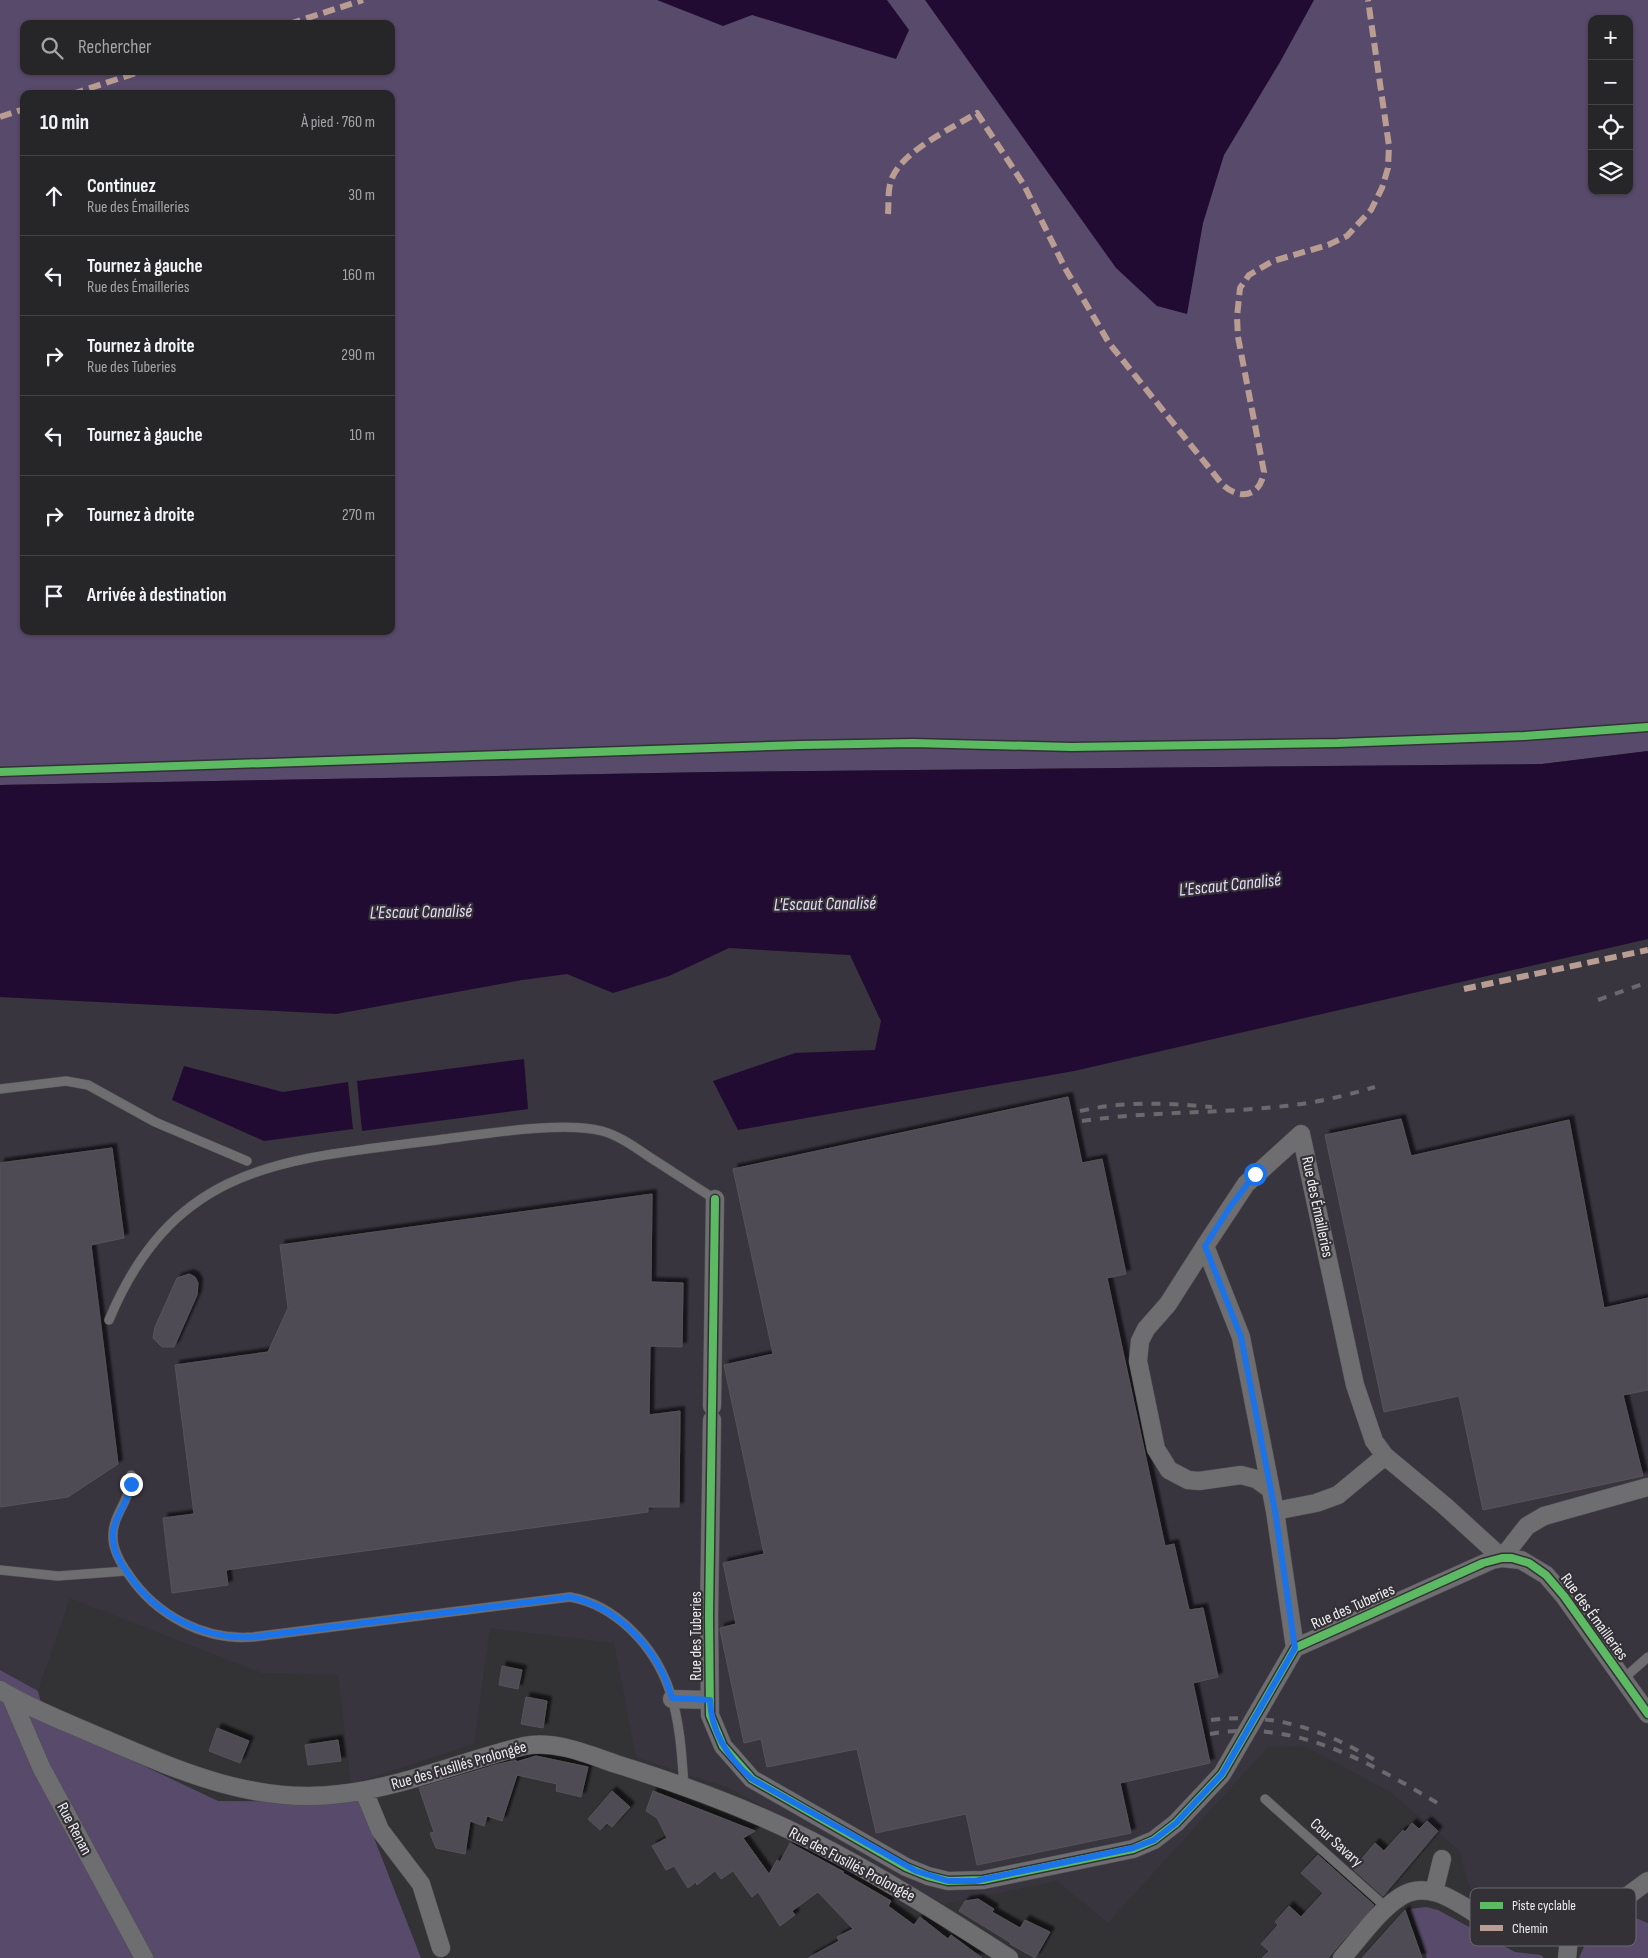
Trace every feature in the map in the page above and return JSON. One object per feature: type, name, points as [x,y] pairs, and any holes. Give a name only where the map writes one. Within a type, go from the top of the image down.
[{"type":"street","name":"Rue des Émailleries","points":[[1205,1246],[1246,1184],[1300,1134],[1358,1395],[1371,1435],[1384,1456],[1445,1506],[1502,1558],[1529,1563],[1546,1575],[1564,1596],[1648,1714]]},
{"type":"street","name":"Rue des Tuberies","points":[[715,1199],[710,1700],[712,1723],[718,1737],[734,1761],[752,1779],[911,1869],[938,1879],[975,1881],[1133,1848],[1154,1840],[1187,1813],[1226,1768],[1295,1648],[1483,1563],[1502,1558]]},
{"type":"street","points":[[1205,1246],[1168,1304],[1146,1329],[1140,1341],[1138,1361],[1156,1449],[1169,1470],[1188,1480],[1199,1482],[1241,1475],[1256,1479],[1270,1489]]},
{"type":"street","points":[[1205,1246],[1241,1337],[1275,1511],[1295,1648]]},
{"type":"street","points":[[1275,1511],[1316,1503],[1338,1495],[1384,1456]]},
{"type":"street","points":[[1502,1558],[1527,1526],[1544,1516],[1648,1487]]},
{"type":"street","name":"Rue des Fusillés Prolongée","points":[[5,1693],[174,1768],[217,1784],[257,1792],[300,1796],[338,1795],[364,1791],[537,1744],[574,1750],[684,1788],[756,1816],[818,1845],[928,1906],[1009,1958]]},
{"type":"street","name":"Rue Renan","points":[[5,1693],[41,1767],[144,1958]]},
{"type":"street","points":[[672,1698],[710,1700]]},
{"type":"street","points":[[364,1791],[380,1830],[421,1884],[440,1948]]},
{"type":"street","points":[[1434,1892],[1442,1859]]},
{"type":"street","points":[[1636,1889],[1648,1881]]},
{"type":"street","points":[[1342,1958],[1387,1908],[1399,1898],[1412,1892],[1434,1892],[1470,1910]]},
{"type":"lane","points":[[0,1089],[66,1081],[88,1085],[160,1124],[247,1161]]},
{"type":"lane","points":[[109,1320],[126,1282],[139,1260],[155,1239],[188,1209],[220,1187],[248,1174],[310,1157],[480,1134],[583,1128],[618,1138],[715,1199]]},
{"type":"lane","points":[[131,1475],[130,1492],[116,1522],[113,1536],[116,1552],[126,1571],[143,1595],[169,1615],[205,1631],[243,1638],[570,1597],[613,1616],[639,1638],[662,1674],[672,1698],[682,1758],[684,1788]]},
{"type":"lane","points":[[0,1570],[58,1576],[126,1571]]},
{"type":"lane","points":[[1623,1679],[1648,1657]]},
{"type":"lane","name":"Cour Savary","points":[[1265,1799],[1387,1908]]},
{"type":"shaded area","points":[[0,0],[1648,0],[1648,751],[1542,764],[712,772],[0,785]]},
{"type":"shaded area","points":[[1648,939],[1648,1923],[1636,1918],[1636,1888],[1471,1888],[1459,1850],[1390,1792],[1305,1746],[1268,1747],[1108,1923],[1057,1881],[944,1904],[729,1788],[636,1757],[614,1643],[490,1628],[474,1744],[351,1784],[338,1675],[262,1673],[70,1598],[38,1691],[0,1670],[0,997],[336,1014],[522,980],[567,974],[613,993],[669,976],[729,948],[850,955],[881,1021],[875,1050],[795,1053],[713,1081],[738,1130],[1074,1071]]},
{"type":"shaded area","points":[[0,1670],[38,1691],[45,1719],[218,1801],[360,1802],[421,1958],[0,1958]]},
{"type":"shaded area","points":[[1426,1907],[1438,1910],[1470,1927],[1470,1946],[1504,1946],[1515,1952],[1541,1955],[1544,1958],[1427,1958],[1410,1909]]},
{"type":"shaded area","points":[[1636,1918],[1648,1923],[1648,1958],[1579,1958],[1584,1946],[1636,1946]]},
{"type":"water","points":[[657,0],[887,0],[909,30],[896,59],[752,15],[723,26]]},
{"type":"water","points":[[925,0],[1314,0],[1280,62],[1224,155],[1203,223],[1187,314],[1157,306],[1116,268]]},
{"type":"water","name":"L'Escaut Canalisé","points":[[1648,751],[1648,939],[1074,1071],[738,1130],[713,1081],[795,1053],[875,1050],[881,1021],[850,955],[729,948],[669,976],[613,993],[567,974],[522,980],[336,1014],[0,997],[0,785],[712,772],[1542,764]]},
{"type":"water","points":[[524,1059],[528,1109],[362,1131],[357,1081]]},
{"type":"water","points":[[184,1066],[283,1092],[348,1082],[353,1129],[264,1141],[172,1100]]},
{"type":"building","points":[[1068,1097],[1082,1163],[1102,1159],[1126,1274],[1107,1278],[1165,1546],[1174,1544],[1189,1610],[1203,1608],[1218,1677],[1193,1683],[1210,1763],[1120,1783],[1131,1833],[977,1865],[966,1814],[876,1833],[857,1749],[767,1767],[761,1739],[744,1743],[720,1630],[720,1628],[736,1624],[723,1563],[764,1554],[724,1365],[773,1354],[733,1169]]},
{"type":"building","points":[[1401,1119],[1411,1156],[1569,1120],[1604,1308],[1648,1298],[1648,1390],[1623,1395],[1643,1476],[1483,1510],[1459,1396],[1384,1412],[1325,1135]]},
{"type":"building","points":[[112,1148],[124,1238],[91,1245],[118,1464],[68,1497],[0,1507],[0,1163]]},
{"type":"building","points":[[652,1194],[651,1282],[683,1283],[682,1347],[650,1346],[649,1415],[680,1411],[679,1507],[648,1507],[648,1512],[226,1570],[228,1585],[172,1593],[163,1518],[194,1514],[175,1365],[268,1352],[288,1308],[280,1245]]},
{"type":"building","points":[[189,1274],[195,1277],[198,1283],[197,1295],[174,1347],[162,1347],[153,1338],[155,1327],[177,1278]]},
{"type":"building","points":[[502,1666],[522,1670],[518,1689],[499,1685]]},
{"type":"building","points":[[526,1697],[547,1701],[543,1728],[521,1724]]},
{"type":"building","points":[[217,1728],[249,1741],[240,1763],[209,1751]]},
{"type":"building","points":[[338,1740],[341,1761],[308,1765],[305,1745]]},
{"type":"building","points":[[536,1756],[588,1767],[581,1797],[556,1791],[557,1784],[517,1775],[502,1821],[487,1816],[484,1826],[470,1821],[465,1854],[436,1848],[430,1833],[434,1832],[419,1788],[495,1765],[516,1760],[516,1762]]},
{"type":"building","points":[[612,1791],[630,1807],[612,1827],[607,1823],[600,1830],[588,1819]]},
{"type":"building","points":[[653,1791],[755,1831],[743,1838],[769,1874],[777,1860],[780,1862],[790,1843],[844,1872],[891,1901],[888,1906],[914,1925],[920,1917],[948,1939],[951,1935],[982,1958],[808,1958],[839,1941],[837,1937],[853,1929],[818,1892],[792,1911],[795,1915],[780,1926],[758,1892],[752,1897],[733,1871],[721,1879],[715,1871],[697,1885],[696,1882],[688,1888],[674,1866],[666,1870],[652,1846],[667,1838],[657,1818],[646,1811]]},
{"type":"building","points":[[1427,1821],[1438,1831],[1383,1896],[1353,1869],[1375,1843],[1384,1851],[1412,1823],[1419,1829]]},
{"type":"building","points":[[1318,1855],[1374,1905],[1328,1958],[1262,1958],[1269,1951],[1261,1944],[1278,1925],[1275,1922],[1289,1906],[1301,1917],[1323,1893],[1301,1873]]},
{"type":"building","points":[[978,1899],[994,1909],[992,1912],[1020,1928],[1025,1920],[1050,1932],[1035,1958],[959,1911],[965,1901]]},
{"type":"building","points":[[1405,1910],[1422,1958],[1362,1958]]},
{"type":"railway","points":[[1598,1000],[1648,982]]},
{"type":"railway","points":[[1082,1121],[1285,1106],[1330,1099],[1375,1087]]},
{"type":"railway","points":[[1080,1111],[1129,1104],[1212,1107]]},
{"type":"railway","points":[[1211,1720],[1257,1719],[1279,1721],[1299,1726],[1339,1741],[1380,1763]]},
{"type":"railway","points":[[1210,1734],[1242,1731],[1273,1733],[1333,1748],[1389,1775],[1444,1807]]},
{"type":"marked path","points":[[301,20],[363,0]]},
{"type":"marked path","points":[[888,214],[890,185],[899,166],[930,140],[977,113],[1024,185],[1065,268],[1109,343],[1222,484],[1235,493],[1247,494],[1258,487],[1264,472],[1238,337],[1237,317],[1240,288],[1249,275],[1273,261],[1328,245],[1347,236],[1371,210],[1382,188],[1388,168],[1389,146],[1368,0]]},
{"type":"marked path","points":[[84,90],[130,75]]},
{"type":"marked path","points":[[0,117],[20,110]]},
{"type":"marked path","points":[[1464,989],[1648,950]]},
{"type":"cycle path","points":[[0,772],[801,745],[913,743],[1071,747],[1338,743],[1524,736],[1648,727]]},
{"type":"cycle path","points":[[715,1199],[709,1616],[710,1715],[723,1746],[752,1779],[906,1867],[928,1876],[948,1881],[983,1880],[1133,1849],[1154,1840],[1176,1823],[1222,1774],[1295,1648],[1483,1563],[1502,1558],[1512,1558],[1529,1563],[1546,1575],[1564,1596],[1648,1714]]},
{"type":"route","points":[[131,1484],[128,1498],[113,1529],[114,1544],[120,1560],[137,1587],[151,1603],[169,1615],[205,1631],[243,1638],[570,1597],[603,1609],[631,1630],[650,1653],[670,1690],[672,1698],[710,1700],[710,1715],[718,1737],[734,1761],[752,1779],[887,1857],[916,1871],[948,1881],[975,1881],[1141,1846],[1154,1840],[1176,1823],[1222,1774],[1295,1648],[1275,1511],[1241,1337],[1205,1246],[1230,1207],[1255,1174]]}]
